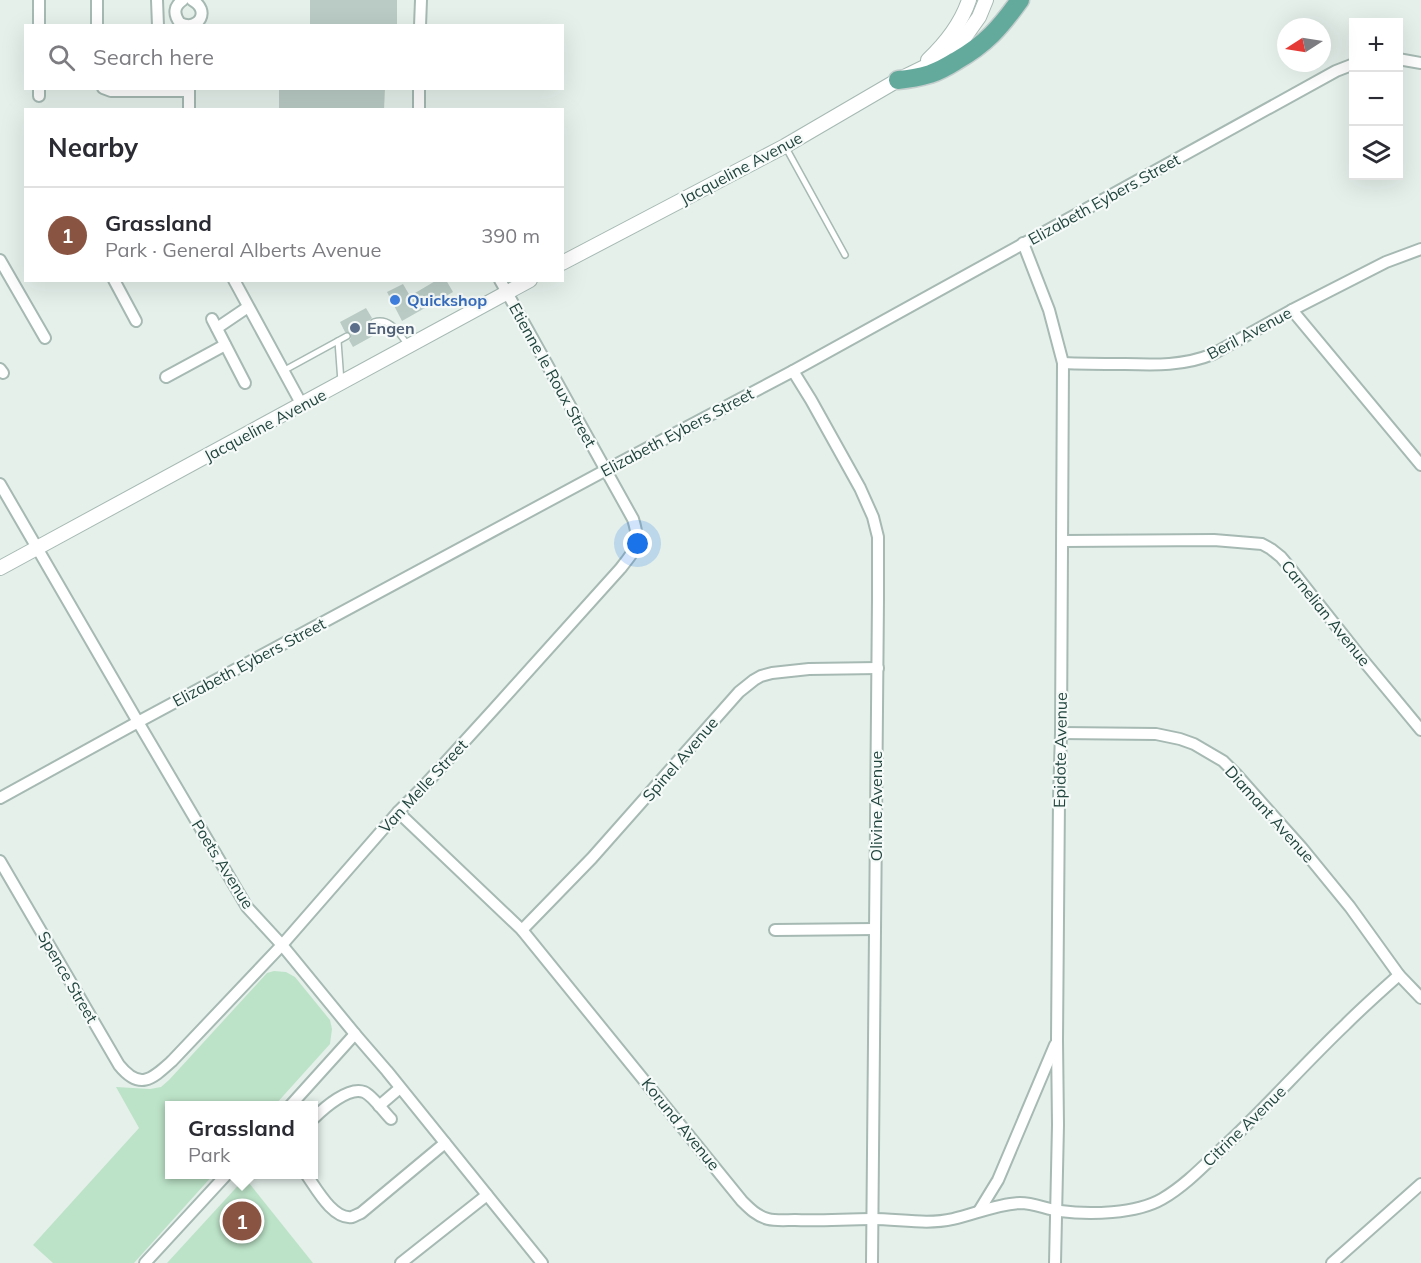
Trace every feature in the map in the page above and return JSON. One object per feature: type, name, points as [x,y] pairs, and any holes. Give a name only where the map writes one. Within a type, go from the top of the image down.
[{"type":"main road","points":[[898,80],[933,73],[982,45],[1005,21],[1020,0]]},
{"type":"street","points":[[39,0],[39,24]]},
{"type":"street","points":[[97,0],[97,24]]},
{"type":"street","points":[[157,0],[158,24]]},
{"type":"street","points":[[182,0],[175,8],[175,14],[180,22],[186,24]]},
{"type":"street","points":[[420,24],[421,0]]},
{"type":"street","name":"Jacqueline Avenue","points":[[918,69],[957,27],[969,0]]},
{"type":"street","name":"Jacqueline Avenue","points":[[564,262],[785,146],[898,80],[941,59],[962,41],[979,17],[986,0]]},
{"type":"street","points":[[192,24],[201,17],[201,8],[195,1]]},
{"type":"street","points":[[1403,60],[1421,63]]},
{"type":"street","name":"Elizabeth Eybers Street","points":[[0,798],[793,371],[1349,66]]},
{"type":"street","points":[[108,90],[189,90],[189,108]]},
{"type":"street","points":[[419,90],[419,108]]},
{"type":"street","name":"Epidote Avenue","points":[[1023,243],[1049,310],[1063,363],[1055,1263]]},
{"type":"street","name":"Beril Avenue","points":[[1063,363],[1152,365],[1189,362],[1213,354],[1386,261],[1421,249]]},
{"type":"street","points":[[0,260],[45,338]]},
{"type":"street","points":[[115,282],[136,321]]},
{"type":"street","points":[[235,282],[302,405]]},
{"type":"street","name":"Jacqueline Avenue","points":[[0,568],[409,346],[504,286],[521,282]]},
{"type":"street","name":"Etienne le Roux Street","points":[[504,286],[606,470]]},
{"type":"street","points":[[245,382],[214,323],[248,307]]},
{"type":"street","points":[[1292,310],[1421,465]]},
{"type":"street","points":[[166,376],[225,345]]},
{"type":"street","name":"Olivine Avenue","points":[[793,371],[860,488],[873,517],[878,537],[872,1263]]},
{"type":"street","name":"Van Melle Street","points":[[145,1080],[152,1078],[172,1061],[282,945],[398,812],[624,564],[637,543],[638,537],[633,519],[606,470]]},
{"type":"street","name":"Poets Avenue","points":[[0,484],[247,906],[282,945],[542,1263]]},
{"type":"street","name":"Carnelian Avenue","points":[[1063,541],[1214,540],[1262,544],[1281,557],[1421,730]]},
{"type":"street","name":"Spinel Avenue","points":[[522,930],[592,858],[733,700],[754,680],[783,671],[878,668]]},
{"type":"street","name":"Diamant Avenue","points":[[1061,733],[1156,734],[1194,744],[1223,761],[1301,847],[1350,907],[1399,975],[1421,998]]},
{"type":"street","name":"Korund Avenue","points":[[398,812],[522,930],[753,1212],[770,1220],[918,1221],[953,1219],[979,1210],[1018,1203],[1057,1210]]},
{"type":"street","name":"Spence Street","points":[[0,861],[119,1065],[131,1077],[145,1080]]},
{"type":"street","points":[[775,930],[875,929]]},
{"type":"street","name":"Citrine Avenue","points":[[1057,1210],[1078,1212],[1124,1210],[1148,1206],[1162,1199],[1183,1184],[1260,1112],[1345,1025],[1399,975]]},
{"type":"street","points":[[295,1101],[355,1034]]},
{"type":"street","points":[[979,1210],[998,1180],[1057,1040]]},
{"type":"street","points":[[379,1106],[400,1088]]},
{"type":"street","points":[[318,1114],[332,1102],[356,1090],[365,1092],[391,1119]]},
{"type":"street","points":[[310,1179],[332,1209],[340,1216],[351,1217],[361,1213],[445,1143]]},
{"type":"street","points":[[145,1263],[222,1179]]},
{"type":"street","points":[[1332,1263],[1421,1184]]},
{"type":"street","points":[[401,1263],[487,1195]]},
{"type":"lane","points":[[785,146],[845,255]]},
{"type":"lane","points":[[374,322],[387,321],[409,346]]},
{"type":"lane","points":[[283,371],[347,336]]},
{"type":"lane","points":[[338,341],[341,384]]},
{"type":"green space","points":[[286,972],[295,977],[330,1020],[332,1029],[330,1044],[279,1101],[165,1101],[165,1179],[209,1179],[134,1263],[53,1263],[33,1245],[139,1128],[116,1087],[150,1089],[161,1087],[267,973]]},
{"type":"green space","points":[[246,1179],[313,1263],[167,1263]]},
{"type":"building","points":[[310,0],[397,0],[397,24],[310,24]]},
{"type":"building","points":[[279,90],[385,90],[384,108],[279,108]]},
{"type":"building","points":[[434,282],[447,282],[453,292],[402,321],[387,292],[403,284],[410,296]]},
{"type":"building","points":[[366,308],[372,318],[369,321],[370,325],[377,326],[380,332],[353,347],[349,340],[351,334],[345,332],[340,322]]},
{"type":"place","name":"Quickshop","points":[[395,300]]},
{"type":"place","name":"Engen","points":[[355,328]]},
{"type":"place","name":"Grassland","points":[[242,1221]]}]
